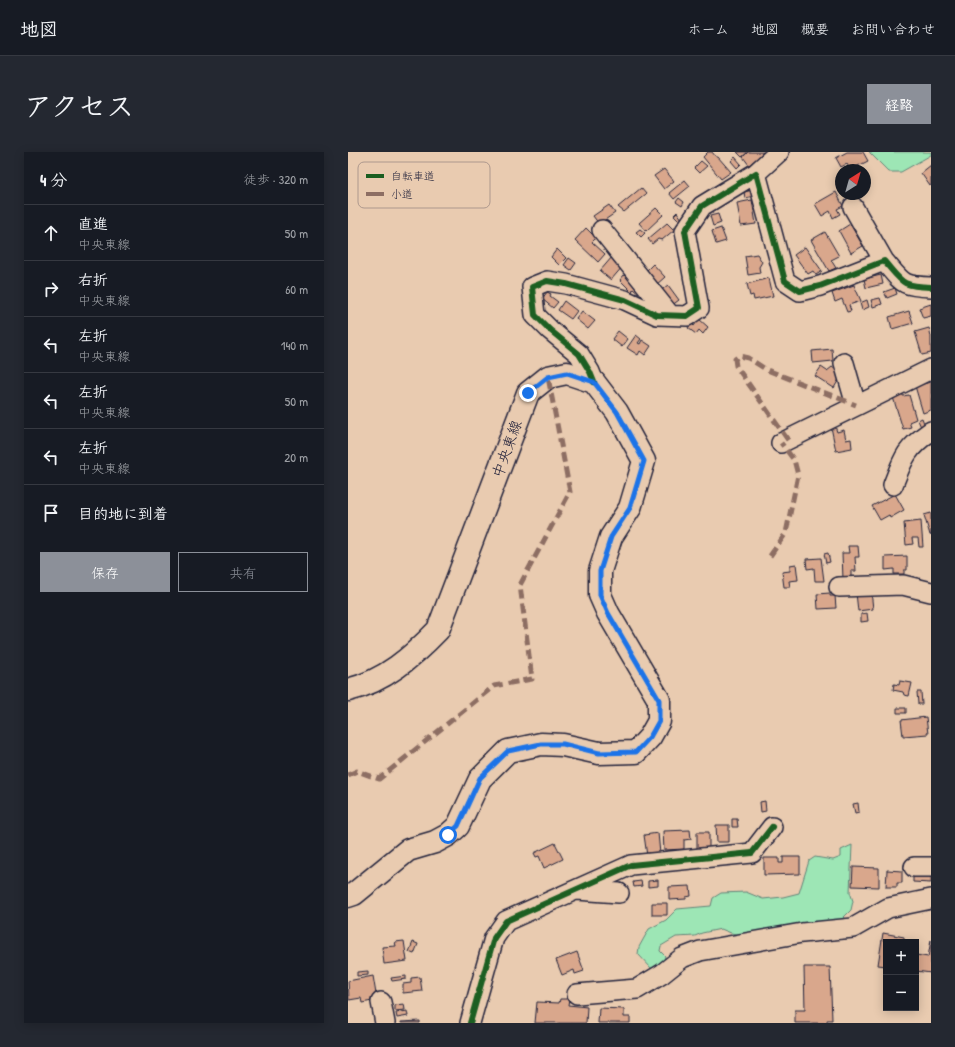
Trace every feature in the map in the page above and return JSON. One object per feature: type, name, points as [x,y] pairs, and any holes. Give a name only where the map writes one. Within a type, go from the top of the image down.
[{"type":"main road","name":"中央東線","points":[[348,690],[363,686],[393,670],[417,651],[438,630],[528,393],[548,377],[567,373],[594,382]]},
{"type":"main road","points":[[348,896],[354,894],[408,850],[435,842],[448,835],[458,826],[480,778],[508,751],[541,744],[563,744],[599,753],[636,752],[650,737],[659,721],[659,700],[614,624],[600,595],[600,571],[611,537],[630,508],[644,461],[617,412],[594,382]]},
{"type":"street","points":[[594,382],[579,354],[550,330],[535,315],[532,287],[547,281],[566,284],[624,300],[657,315],[687,316],[699,308],[685,231],[702,206],[756,173],[779,152]]},
{"type":"street","points":[[756,173],[786,281],[800,291],[820,286],[884,261]]},
{"type":"street","points":[[853,207],[884,261],[904,284],[931,287]]},
{"type":"street","points":[[602,230],[670,315]]},
{"type":"street","points":[[844,363],[856,405]]},
{"type":"street","points":[[781,443],[931,369]]},
{"type":"street","points":[[893,486],[907,452],[919,439],[931,431]]},
{"type":"street","points":[[839,587],[903,584],[931,592]]},
{"type":"street","points":[[470,1023],[494,938],[506,921],[631,865],[752,854],[772,827]]},
{"type":"street","points":[[575,890],[619,893]]},
{"type":"street","points":[[577,994],[637,989],[662,974],[682,958],[700,951],[802,932],[853,928],[888,908],[931,899]]},
{"type":"street","points":[[381,1002],[385,1023]]},
{"type":"green space","points":[[869,152],[931,152],[931,155],[901,172],[889,172]]},
{"type":"green space","points":[[852,845],[850,892],[853,901],[851,910],[841,920],[752,937],[731,933],[721,929],[695,936],[676,937],[661,946],[660,951],[665,956],[663,963],[652,969],[638,954],[639,947],[649,929],[666,920],[677,909],[711,906],[713,898],[721,893],[746,892],[763,899],[783,897],[799,893],[809,861],[815,857],[833,860],[841,857],[841,850]]},
{"type":"building","points":[[708,152],[712,152],[716,157],[718,157],[731,172],[721,179],[703,157]]},
{"type":"building","points":[[737,152],[748,152],[742,157]]},
{"type":"building","points":[[748,152],[764,152],[749,165],[743,157]]},
{"type":"building","points":[[847,152],[863,152],[868,161],[862,164],[839,164],[836,158]]},
{"type":"building","points":[[735,157],[741,164],[737,168],[731,161]]},
{"type":"building","points":[[701,161],[707,166],[699,173],[694,168]]},
{"type":"building","points":[[931,165],[931,185],[930,186],[921,173]]},
{"type":"building","points":[[664,169],[674,181],[664,189],[654,176]]},
{"type":"building","points":[[685,180],[690,186],[674,199],[669,193]]},
{"type":"building","points":[[641,188],[646,194],[624,212],[618,207]]},
{"type":"building","points":[[753,190],[754,196],[745,198],[744,192]]},
{"type":"building","points":[[835,193],[835,200],[840,200],[843,206],[837,209],[840,214],[833,218],[830,211],[822,216],[815,204]]},
{"type":"building","points":[[679,198],[684,202],[682,206],[676,202]]},
{"type":"building","points":[[752,200],[756,224],[741,226],[737,203]]},
{"type":"building","points":[[609,205],[615,213],[599,224],[593,216]]},
{"type":"building","points":[[656,208],[663,215],[646,231],[639,223]]},
{"type":"building","points":[[677,212],[682,219],[680,221],[674,215]]},
{"type":"building","points":[[718,214],[721,223],[713,226],[710,216]]},
{"type":"building","points":[[667,223],[674,230],[662,240],[658,239],[652,244],[648,239]]},
{"type":"building","points":[[850,224],[863,246],[851,253],[839,231]]},
{"type":"building","points":[[586,228],[596,238],[592,242],[605,254],[598,262],[575,240]]},
{"type":"building","points":[[721,228],[726,241],[716,244],[712,231]]},
{"type":"building","points":[[640,229],[645,233],[641,237],[636,232]]},
{"type":"building","points":[[825,232],[839,256],[831,260],[836,268],[829,271],[811,240]]},
{"type":"building","points":[[805,247],[822,271],[816,275],[813,271],[808,274],[794,255]]},
{"type":"building","points":[[557,249],[566,258],[559,265],[551,257]]},
{"type":"building","points":[[757,254],[762,262],[759,267],[760,273],[748,275],[745,256]]},
{"type":"building","points":[[612,257],[623,266],[611,280],[600,271]]},
{"type":"building","points":[[569,258],[576,263],[571,270],[564,265]]},
{"type":"building","points":[[653,264],[665,277],[656,285],[645,272]]},
{"type":"building","points":[[624,275],[641,291],[639,294],[633,289],[632,292],[620,280]]},
{"type":"building","points":[[881,275],[883,284],[866,288],[864,279]]},
{"type":"building","points":[[769,278],[773,296],[754,300],[753,295],[750,296],[747,284]]},
{"type":"building","points":[[668,285],[679,300],[671,306],[660,291]]},
{"type":"building","points":[[854,285],[861,301],[849,305],[851,311],[847,312],[842,299],[835,302],[832,293]]},
{"type":"building","points":[[895,288],[897,294],[887,298],[884,292]]},
{"type":"building","points":[[547,292],[551,294],[550,296],[558,302],[553,308],[542,299]]},
{"type":"building","points":[[880,298],[882,304],[873,307],[871,300]]},
{"type":"building","points":[[867,300],[869,307],[862,310],[860,303]]},
{"type":"building","points":[[564,301],[577,311],[571,319],[558,310]]},
{"type":"building","points":[[931,304],[931,316],[923,318],[919,308]]},
{"type":"building","points":[[582,311],[595,321],[588,329],[576,319]]},
{"type":"building","points":[[909,311],[913,323],[892,329],[889,317]]},
{"type":"building","points":[[699,319],[708,327],[703,334],[699,330],[696,334],[688,328],[691,323],[694,326]]},
{"type":"building","points":[[929,328],[931,336],[931,353],[922,355],[915,332]]},
{"type":"building","points":[[618,331],[628,339],[622,347],[612,339]]},
{"type":"building","points":[[636,335],[641,339],[638,343],[640,344],[642,340],[651,346],[645,355],[640,351],[638,355],[627,348]]},
{"type":"building","points":[[832,349],[833,361],[813,363],[812,351]]},
{"type":"building","points":[[821,367],[827,371],[832,367],[842,374],[834,388],[815,376]]},
{"type":"building","points":[[931,382],[931,410],[923,413],[915,386]]},
{"type":"building","points":[[902,391],[903,396],[909,395],[916,419],[909,422],[911,427],[903,429],[892,394]]},
{"type":"building","points":[[922,418],[925,426],[921,427],[918,420]]},
{"type":"building","points":[[835,426],[837,432],[844,430],[846,440],[851,439],[852,448],[836,451],[831,427]]},
{"type":"building","points":[[895,494],[904,510],[890,518],[889,515],[880,520],[872,506]]},
{"type":"building","points":[[931,513],[931,534],[930,535],[924,515]]},
{"type":"building","points":[[921,521],[923,547],[919,547],[918,538],[912,538],[913,544],[906,545],[904,523]]},
{"type":"building","points":[[848,546],[858,546],[859,557],[855,557],[856,571],[851,571],[851,578],[843,579],[842,553],[849,553]]},
{"type":"building","points":[[828,553],[830,562],[826,563],[824,554]]},
{"type":"building","points":[[907,556],[907,570],[904,570],[904,574],[894,574],[894,569],[885,570],[885,557]]},
{"type":"building","points":[[821,558],[824,581],[815,581],[814,568],[807,569],[806,559]]},
{"type":"building","points":[[796,564],[798,580],[789,581],[790,587],[784,587],[782,572],[790,571],[790,565]]},
{"type":"building","points":[[871,591],[873,609],[858,611],[856,593]]},
{"type":"building","points":[[830,593],[830,596],[835,596],[836,608],[818,609],[817,594]]},
{"type":"building","points":[[867,613],[868,621],[861,622],[861,614]]},
{"type":"building","points":[[900,681],[912,683],[909,696],[904,695],[903,692],[893,690],[894,684],[899,685]]},
{"type":"building","points":[[917,692],[921,692],[922,704],[918,704]]},
{"type":"building","points":[[897,708],[906,708],[906,713],[897,713]]},
{"type":"building","points":[[926,717],[928,734],[903,736],[901,720]]},
{"type":"building","points":[[765,801],[766,811],[761,812],[760,802]]},
{"type":"building","points":[[858,803],[859,812],[855,813],[853,804]]},
{"type":"building","points":[[732,819],[737,819],[738,827],[732,827]]},
{"type":"building","points":[[716,825],[729,825],[729,842],[717,842]]},
{"type":"building","points":[[690,830],[691,839],[684,840],[684,849],[664,850],[663,831]]},
{"type":"building","points":[[697,832],[709,832],[709,849],[697,849]]},
{"type":"building","points":[[658,833],[660,854],[647,856],[644,835]]},
{"type":"building","points":[[555,843],[563,859],[544,868],[539,856],[536,857],[534,853]]},
{"type":"building","points":[[783,857],[800,857],[800,874],[764,875],[764,858],[779,858],[779,863],[783,863]]},
{"type":"building","points":[[853,867],[879,868],[879,887],[852,886]]},
{"type":"building","points":[[887,870],[902,871],[902,883],[897,883],[897,887],[886,887]]},
{"type":"building","points":[[931,873],[931,883],[913,882],[913,875]]},
{"type":"building","points":[[658,880],[658,886],[648,887],[648,881]]},
{"type":"building","points":[[641,881],[642,886],[634,887],[633,882]]},
{"type":"building","points":[[690,886],[691,896],[686,897],[686,899],[669,900],[669,887]]},
{"type":"building","points":[[652,903],[667,903],[667,915],[652,915]]},
{"type":"building","points":[[883,933],[904,937],[904,939],[883,939],[883,966],[878,965]]},
{"type":"building","points":[[931,940],[931,973],[919,971],[919,956],[928,957]]},
{"type":"building","points":[[404,941],[407,961],[384,964],[382,947],[396,946],[395,942]]},
{"type":"building","points":[[413,942],[418,944],[414,954],[409,952]]},
{"type":"building","points":[[577,952],[584,971],[575,974],[574,970],[562,975],[556,960]]},
{"type":"building","points":[[804,967],[830,967],[832,1020],[827,1020],[827,1023],[795,1023],[795,1010],[805,1010]]},
{"type":"building","points":[[368,971],[368,975],[357,976],[357,972]]},
{"type":"building","points":[[373,976],[377,1000],[362,1003],[361,998],[349,1000],[348,981]]},
{"type":"building","points":[[406,976],[406,979],[392,981],[391,978]]},
{"type":"building","points":[[420,977],[422,991],[403,993],[403,984],[411,983],[411,978]]},
{"type":"building","points":[[560,999],[569,999],[568,1005],[587,1007],[586,1023],[535,1023],[537,1002],[559,1003]]},
{"type":"building","points":[[404,1004],[405,1010],[395,1011],[395,1005]]},
{"type":"building","points":[[599,1008],[624,1009],[624,1017],[630,1017],[630,1023],[598,1023]]},
{"type":"building","points":[[407,1011],[408,1016],[397,1018],[396,1013]]},
{"type":"building","points":[[420,1021],[420,1023],[401,1023],[401,1022]]},
{"type":"marked path","points":[[788,440],[736,366],[735,359],[739,356],[748,358],[767,370],[856,405]]},
{"type":"marked path","points":[[348,775],[357,771],[379,779],[494,686],[532,679],[520,585],[570,492],[548,377]]},
{"type":"marked path","points":[[770,556],[786,533],[798,475],[794,460],[781,443]]},
{"type":"cycle path","points":[[594,382],[579,354],[550,330],[535,315],[532,287],[547,281],[566,284],[625,300],[657,315],[687,316],[699,308],[685,231],[702,206],[756,173],[785,281],[800,291],[820,286],[884,261],[903,282],[914,286],[931,287]]},
{"type":"cycle path","points":[[470,1023],[494,938],[506,921],[631,865],[752,853],[772,827]]},
{"type":"route","points":[[448,835],[458,826],[480,778],[508,751],[541,744],[563,744],[599,753],[636,752],[650,737],[659,721],[659,700],[608,613],[600,595],[600,571],[611,537],[630,508],[644,461],[617,412],[594,382],[567,373],[548,377],[528,393]]}]
